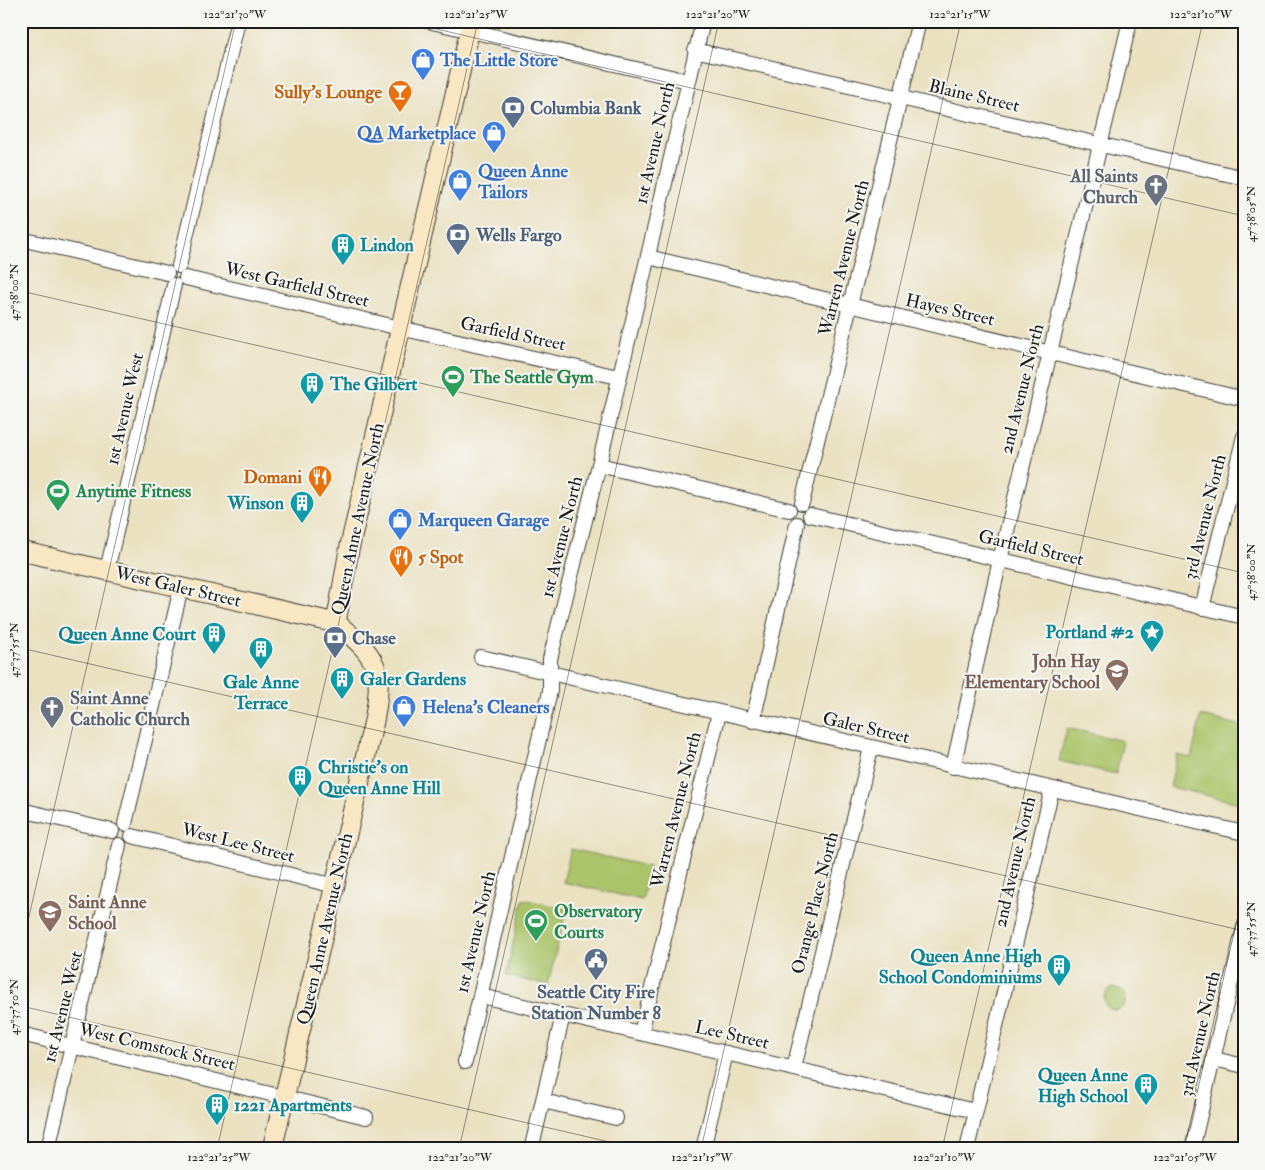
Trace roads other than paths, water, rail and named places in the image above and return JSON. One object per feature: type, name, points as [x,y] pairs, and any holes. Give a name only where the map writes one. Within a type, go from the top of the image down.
[{"type":"main road","name":"Queen Anne Avenue North","points":[[272,1149],[374,721],[379,684],[376,667],[369,653],[336,624],[349,550],[471,26]]},
{"type":"main road","name":"West Galer Street","points":[[21,551],[336,624]]},
{"type":"street","points":[[177,272],[238,21]]},
{"type":"street","points":[[428,21],[471,26],[688,81]]},
{"type":"street","name":"1st Avenue North","points":[[465,1062],[550,691],[550,659],[599,465],[618,376],[703,21]]},
{"type":"street","name":"Warren Avenue North","points":[[806,509],[851,305],[920,21]]},
{"type":"street","name":"2nd Avenue North","points":[[953,767],[1000,560],[1130,21]]},
{"type":"street","name":"Blaine Street","points":[[695,50],[1244,178]]},
{"type":"street","name":"West Garfield Street","points":[[21,239],[177,272],[400,328]]},
{"type":"street","name":"Hayes Street","points":[[648,257],[1244,399]]},
{"type":"street","name":"1st Avenue West","points":[[107,570],[174,286],[182,284],[177,272]]},
{"type":"street","name":"Garfield Street","points":[[400,328],[618,376]]},
{"type":"street","name":"3rd Avenue North","points":[[1202,608],[1244,436]]},
{"type":"street","points":[[599,465],[789,510]]},
{"type":"street","points":[[789,510],[795,504],[806,509],[805,522],[797,524]]},
{"type":"street","name":"Garfield Street","points":[[806,509],[1000,560],[1244,617]]},
{"type":"street","points":[[789,510],[790,518],[797,524]]},
{"type":"street","points":[[753,721],[797,524]]},
{"type":"street","points":[[125,824],[181,588]]},
{"type":"street","name":"Galer Street","points":[[481,657],[1244,833]]},
{"type":"street","name":"Warren Avenue North","points":[[641,1033],[719,713]]},
{"type":"street","name":"Orange Place North","points":[[794,1068],[871,748]]},
{"type":"street","name":"2nd Avenue North","points":[[967,1149],[1052,789]]},
{"type":"street","points":[[21,810],[112,831]]},
{"type":"street","points":[[125,824],[130,827],[132,836],[128,844],[119,845],[113,840],[112,831],[116,825],[125,824]]},
{"type":"street","name":"West Lee Street","points":[[132,836],[335,886]]},
{"type":"street","name":"1st Avenue West","points":[[48,1149],[119,845]]},
{"type":"street","name":"3rd Avenue North","points":[[1192,1149],[1244,927]]},
{"type":"street","name":"Lee Street","points":[[481,996],[975,1111]]},
{"type":"street","points":[[532,1146],[563,1015]]},
{"type":"street","name":"West Comstock Street","points":[[21,1034],[366,1116]]},
{"type":"street","points":[[703,1149],[726,1053]]},
{"type":"street","points":[[1214,1059],[1244,1066]]},
{"type":"street","points":[[544,1101],[616,1118]]},
{"type":"place","name":"The Little Store","points":[[423,81]]},
{"type":"place","name":"Sully's Lounge","points":[[400,113]]},
{"type":"place","name":"Columbia Bank","points":[[513,129]]},
{"type":"place","name":"QA Marketplace","points":[[494,154]]},
{"type":"place","name":"Queen Anne Tailors","points":[[460,202]]},
{"type":"place","name":"All Saints Church","points":[[1156,207]]},
{"type":"place","name":"Wells Fargo","points":[[458,256]]},
{"type":"place","name":"Lindon","points":[[343,266]]},
{"type":"place","name":"The Seattle Gym","points":[[453,398]]},
{"type":"place","name":"The Gilbert","points":[[312,405]]},
{"type":"place","name":"Domani","points":[[320,498]]},
{"type":"place","name":"Anytime Fitness","points":[[58,512]]},
{"type":"place","name":"Winson","points":[[302,524]]},
{"type":"place","name":"Marqueen Garage","points":[[400,541]]},
{"type":"place","name":"5 Spot","points":[[401,578]]},
{"type":"place","name":"Portland #2","points":[[1152,653]]},
{"type":"place","name":"Queen Anne Court","points":[[214,655]]},
{"type":"place","name":"Chase","points":[[335,659]]},
{"type":"place","name":"Gale Anne Terrace","points":[[261,670]]},
{"type":"place","name":"John Hay Elementary School","points":[[1117,692]]},
{"type":"place","name":"Galer Gardens","points":[[342,700]]},
{"type":"place","name":"Helena’s Cleaners","points":[[404,728]]},
{"type":"place","name":"Saint Anne Catholic Church","points":[[52,729]]},
{"type":"place","name":"Christie's on Queen Anne Hill","points":[[300,798]]},
{"type":"place","name":"Saint Anne School","points":[[50,933]]},
{"type":"place","name":"Observatory Courts","points":[[536,942]]},
{"type":"place","name":"Seattle City Fire Station Number 8","points":[[596,981]]},
{"type":"place","name":"Queen Anne High School Condominiums","points":[[1059,987]]},
{"type":"place","name":"Queen Anne High School","points":[[1146,1106]]},
{"type":"place","name":"1221 Apartments","points":[[217,1126]]}]
